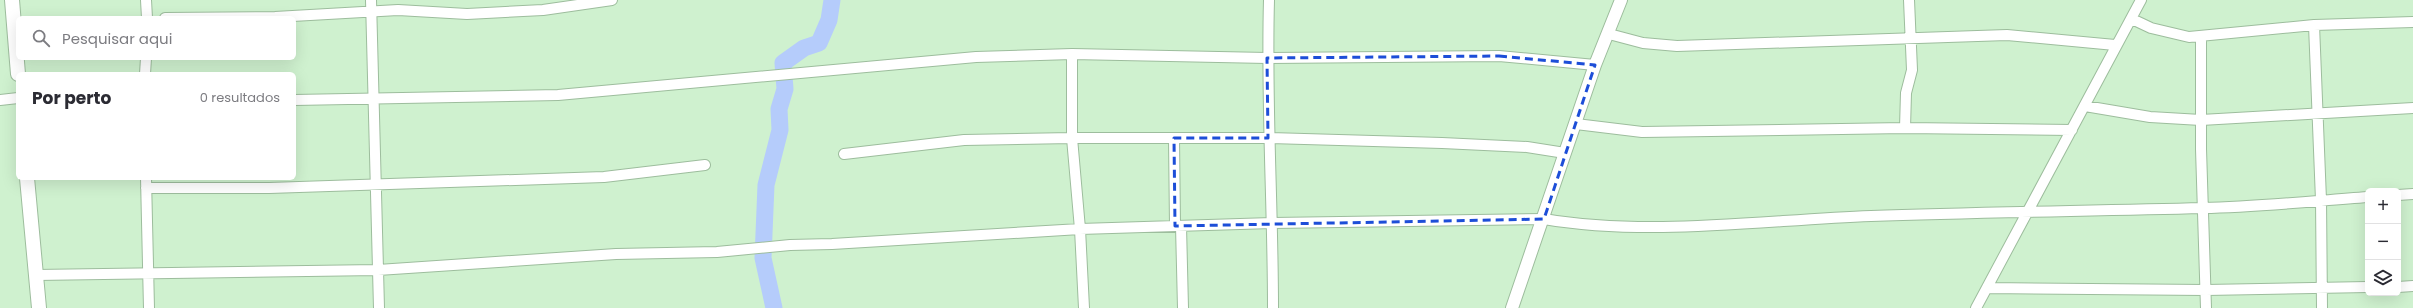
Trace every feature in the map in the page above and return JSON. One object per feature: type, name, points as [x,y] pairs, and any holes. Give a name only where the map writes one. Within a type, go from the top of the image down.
[{"type":"main road","points":[[12,0],[16,49]]},
{"type":"main road","points":[[17,60],[18,72]]},
{"type":"main road","points":[[27,180],[39,308]]},
{"type":"street","points":[[146,0],[147,16]]},
{"type":"street","points":[[371,0],[375,98],[379,308]]},
{"type":"street","points":[[296,17],[398,10],[467,14],[543,10],[612,0]]},
{"type":"street","points":[[1269,0],[1268,138],[1273,223],[1273,308]]},
{"type":"street","points":[[1512,308],[1544,219],[1595,66],[1609,34],[1621,0]]},
{"type":"street","points":[[1905,128],[1906,93],[1912,70],[1909,0]]},
{"type":"street","points":[[1976,308],[2085,106],[2115,45],[2132,19],[2141,0]]},
{"type":"street","points":[[2132,19],[2167,33],[2189,37],[2314,25],[2411,21]]},
{"type":"street","points":[[2314,25],[2321,200],[2322,308]]},
{"type":"street","points":[[1609,34],[1643,43],[1677,46],[2007,35],[2115,45]]},
{"type":"street","points":[[2201,37],[2200,120],[2206,308]]},
{"type":"street","points":[[1072,54],[1072,138],[1080,229],[1084,308]]},
{"type":"street","points":[[296,100],[558,95],[976,57],[1072,54],[1268,58],[1499,56],[1595,66]]},
{"type":"street","points":[[145,72],[146,60]]},
{"type":"street","points":[[0,100],[16,98]]},
{"type":"street","points":[[2085,106],[2150,118],[2200,120],[2318,115],[2413,108]]},
{"type":"street","points":[[1576,124],[1642,132],[1905,128],[2072,130]]},
{"type":"street","points":[[844,154],[964,140],[1072,138],[1268,138],[1442,143],[1527,147],[1565,153]]},
{"type":"street","points":[[1174,138],[1183,308]]},
{"type":"street","points":[[149,308],[146,183],[377,186],[604,177],[704,165]]},
{"type":"street","points":[[2401,195],[2413,194]]},
{"type":"street","points":[[36,275],[378,270],[616,254],[717,252],[790,245],[839,244],[1080,229],[1273,223],[1544,219],[1571,224],[1640,227],[2028,210],[2204,208],[2365,197]]},
{"type":"street","points":[[2401,287],[2413,286]]},
{"type":"street","points":[[1987,288],[2206,290],[2365,287]]},
{"type":"highlighted area","points":[[1499,56],[1595,65],[1544,219],[1175,226],[1174,138],[1268,138],[1267,58]]},
{"type":"waterway","points":[[774,308],[763,258],[766,185],[780,130],[779,109],[785,89],[783,63],[804,48],[819,43],[829,20],[832,0]]}]
